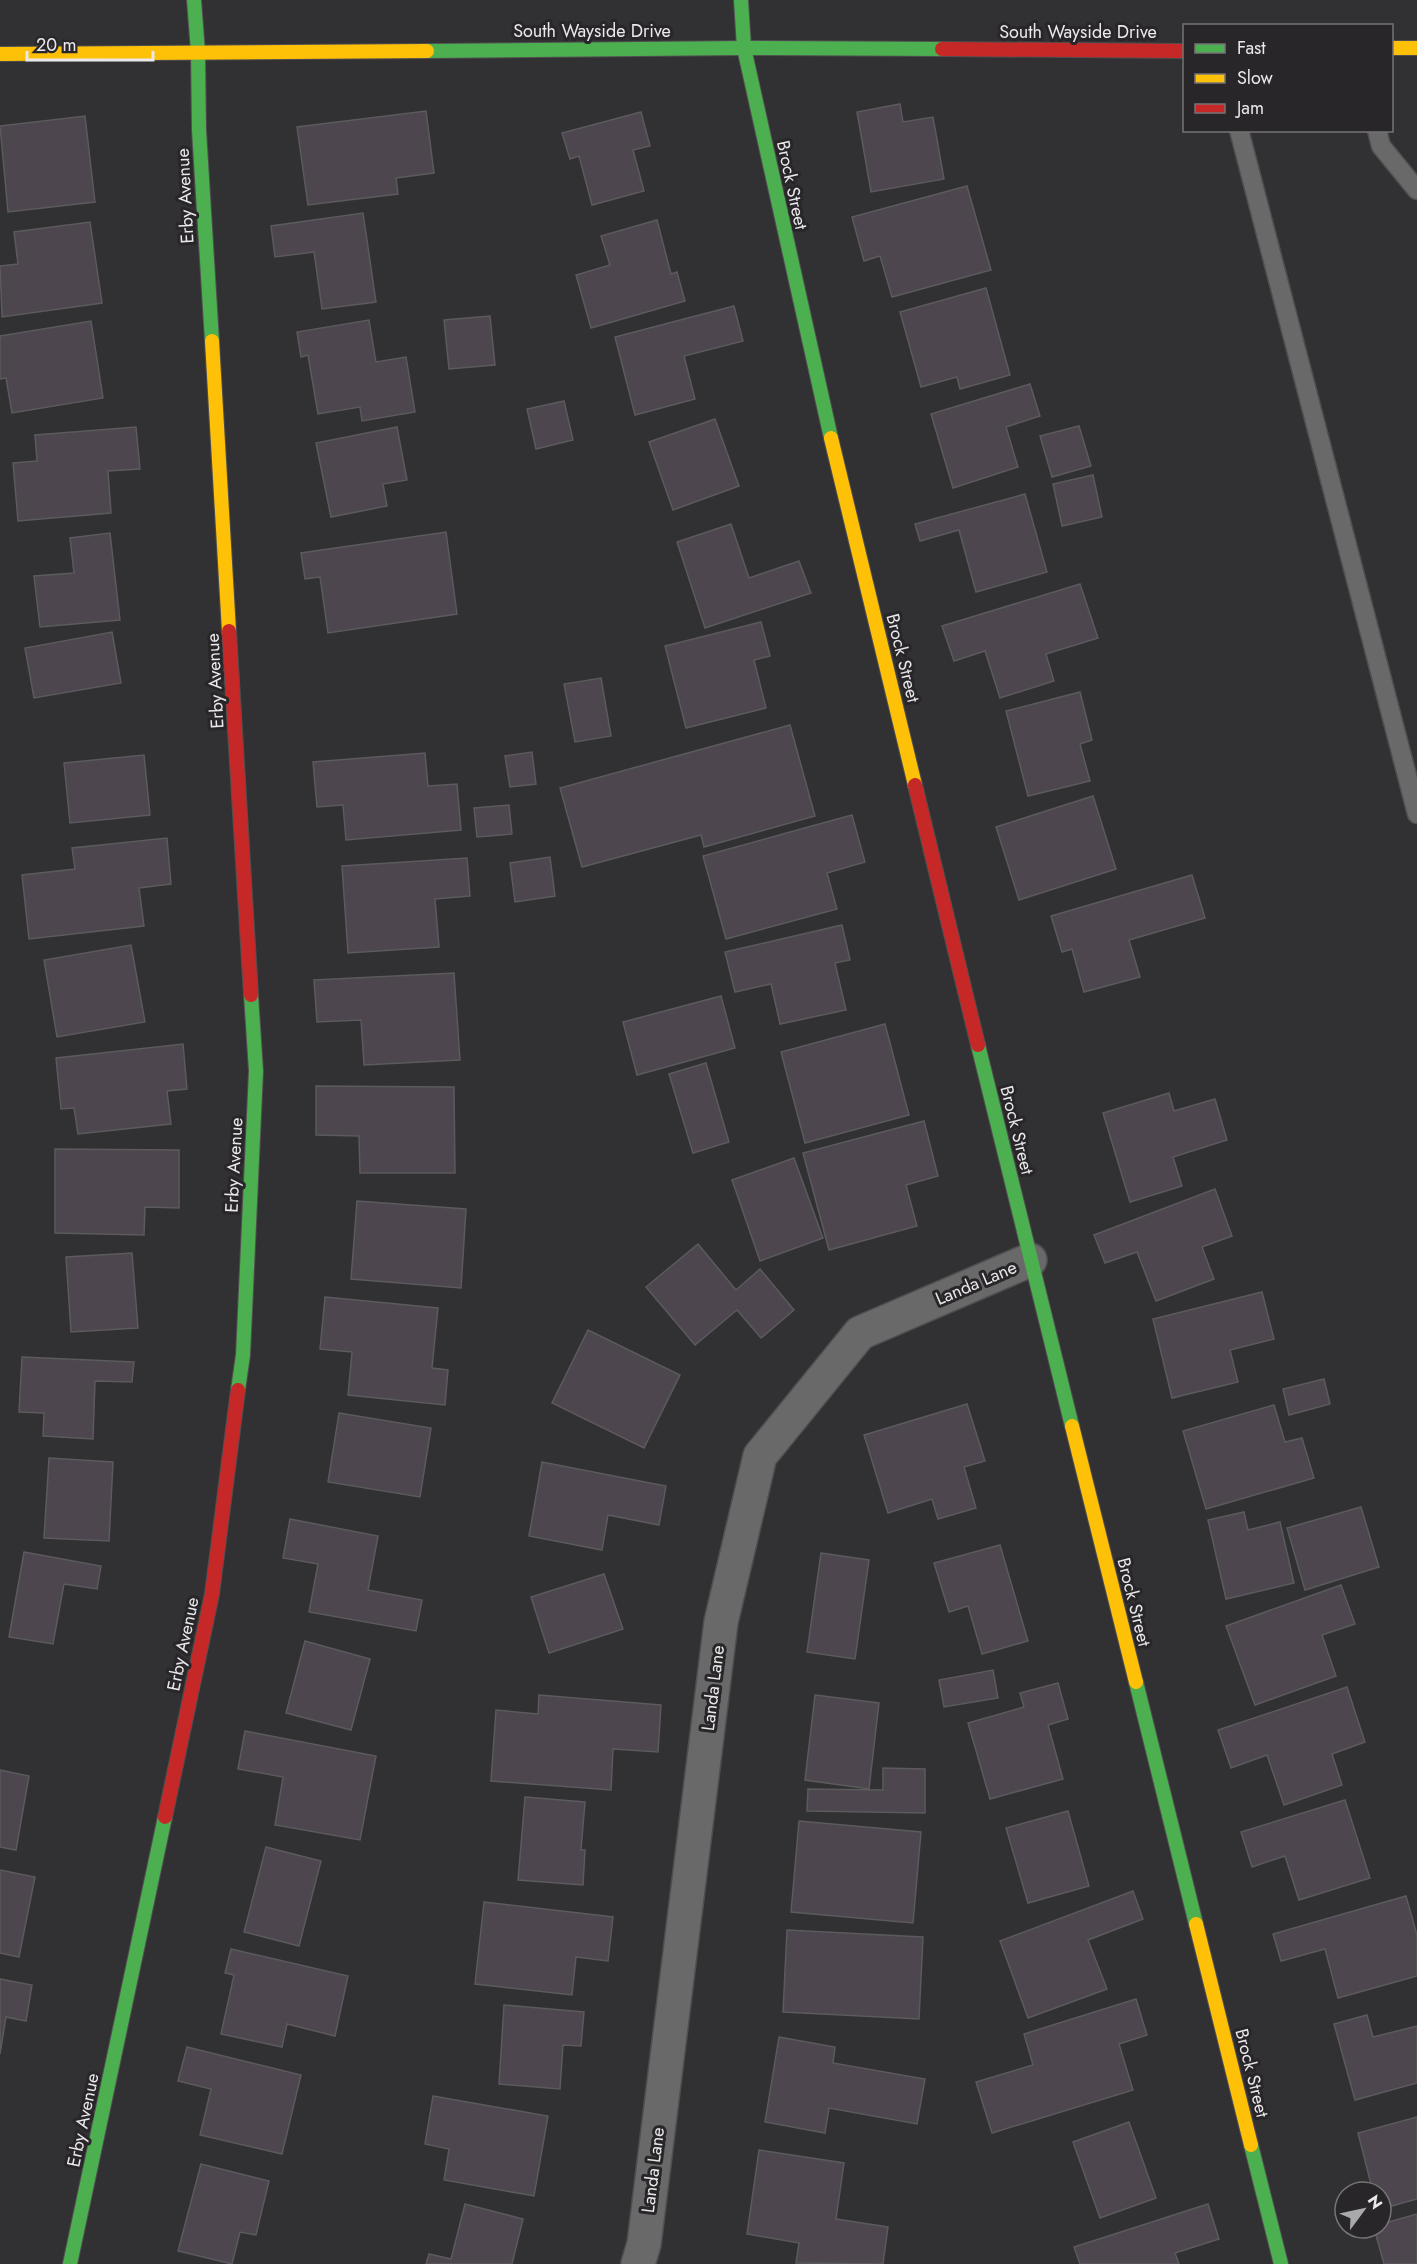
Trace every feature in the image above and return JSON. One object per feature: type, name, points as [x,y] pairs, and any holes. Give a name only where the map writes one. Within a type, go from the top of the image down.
[{"type":"street","name":"Erby Avenue","points":[[70,2264],[212,1594],[243,1354],[256,1071],[199,130],[198,52],[194,0]]},
{"type":"street","name":"Brock Street","points":[[741,0],[744,48],[816,376],[1030,1260],[1281,2264]]},
{"type":"street","name":"South Wayside Drive","points":[[0,54],[744,48],[1183,51]]},
{"type":"street","points":[[1393,48],[1417,48]]},
{"type":"street","name":"Landa Lane","points":[[638,2264],[644,2244],[721,1623],[760,1456],[860,1333],[1030,1260]]},
{"type":"lane","points":[[1240,132],[1417,814]]},
{"type":"lane","points":[[1378,132],[1381,146],[1417,190]]},
{"type":"building","points":[[900,104],[903,122],[933,117],[944,179],[871,192],[857,112]]},
{"type":"building","points":[[426,111],[434,173],[396,178],[398,194],[308,205],[297,127]]},
{"type":"building","points":[[641,112],[650,146],[633,150],[644,191],[592,205],[579,156],[570,159],[562,133]]},
{"type":"building","points":[[85,116],[95,202],[8,212],[0,126]]},
{"type":"building","points":[[967,186],[991,270],[892,297],[880,256],[864,261],[852,217]]},
{"type":"building","points":[[363,213],[376,302],[322,309],[314,252],[275,257],[271,226]]},
{"type":"building","points":[[657,220],[671,274],[677,272],[685,301],[591,328],[576,275],[610,265],[601,236]]},
{"type":"building","points":[[90,222],[102,303],[2,317],[0,266],[18,264],[14,232]]},
{"type":"building","points":[[986,288],[1010,375],[960,389],[957,377],[921,387],[900,312]]},
{"type":"building","points":[[734,306],[743,341],[684,356],[695,399],[635,415],[615,337]]},
{"type":"building","points":[[490,316],[495,365],[449,369],[444,320]]},
{"type":"building","points":[[369,320],[376,362],[406,357],[415,412],[362,421],[360,407],[318,414],[308,355],[301,357],[297,332]]},
{"type":"building","points":[[91,321],[103,398],[12,413],[6,378],[0,379],[0,336]]},
{"type":"building","points":[[1030,384],[1040,416],[1006,427],[1018,467],[953,488],[931,414]]},
{"type":"building","points":[[564,401],[573,440],[536,449],[527,409]]},
{"type":"building","points":[[715,419],[739,486],[673,510],[649,442]]},
{"type":"building","points":[[1079,426],[1091,466],[1052,477],[1040,436]]},
{"type":"building","points":[[136,427],[140,469],[108,471],[111,513],[18,521],[13,463],[37,461],[35,435]]},
{"type":"building","points":[[397,427],[407,480],[383,484],[387,506],[331,517],[316,443]]},
{"type":"building","points":[[1093,475],[1102,517],[1062,526],[1053,484]]},
{"type":"building","points":[[1025,494],[1047,572],[976,592],[959,530],[920,541],[915,524]]},
{"type":"building","points":[[731,524],[749,578],[799,561],[811,593],[705,628],[677,542]]},
{"type":"building","points":[[446,532],[457,614],[328,633],[320,577],[305,579],[301,553]]},
{"type":"building","points":[[110,533],[120,620],[40,627],[34,576],[74,573],[70,538]]},
{"type":"building","points":[[1080,584],[1098,638],[1046,654],[1054,681],[1000,698],[985,651],[954,661],[942,626]]},
{"type":"building","points":[[761,622],[770,656],[754,660],[766,708],[686,728],[665,646]]},
{"type":"building","points":[[112,632],[121,683],[34,698],[25,648]]},
{"type":"building","points":[[601,678],[611,736],[575,742],[564,684]]},
{"type":"building","points":[[1080,692],[1092,740],[1080,744],[1090,781],[1028,796],[1006,711]]},
{"type":"building","points":[[790,725],[815,816],[704,847],[701,835],[582,867],[560,788]]},
{"type":"building","points":[[532,752],[536,784],[510,787],[505,756]]},
{"type":"building","points":[[425,753],[428,786],[457,784],[461,830],[346,840],[343,805],[317,807],[313,762]]},
{"type":"building","points":[[144,755],[150,815],[70,823],[64,763]]},
{"type":"building","points":[[1093,796],[1116,869],[1019,900],[996,827]]},
{"type":"building","points":[[509,805],[512,834],[477,837],[474,808]]},
{"type":"building","points":[[852,815],[865,862],[827,873],[837,909],[726,939],[703,856]]},
{"type":"building","points":[[167,838],[171,884],[139,888],[144,926],[29,939],[22,875],[75,869],[72,848]]},
{"type":"building","points":[[550,857],[555,896],[515,902],[510,863]]},
{"type":"building","points":[[467,858],[470,896],[435,899],[439,947],[348,953],[342,866]]},
{"type":"building","points":[[1192,875],[1205,918],[1129,940],[1140,977],[1084,992],[1072,949],[1062,952],[1051,916]]},
{"type":"building","points":[[842,925],[850,960],[835,963],[846,1010],[780,1024],[771,984],[735,992],[725,952]]},
{"type":"building","points":[[131,945],[145,1022],[57,1037],[44,960]]},
{"type":"building","points":[[454,973],[460,1060],[364,1065],[361,1020],[317,1022],[314,980]]},
{"type":"building","points":[[721,996],[735,1048],[637,1075],[623,1022]]},
{"type":"building","points":[[885,1024],[909,1115],[805,1143],[781,1052]]},
{"type":"building","points":[[183,1044],[187,1089],[167,1091],[171,1124],[78,1134],[74,1108],[61,1109],[56,1058]]},
{"type":"building","points":[[706,1063],[729,1142],[693,1153],[669,1074]]},
{"type":"building","points":[[316,1086],[454,1087],[455,1173],[360,1173],[359,1136],[316,1135]]},
{"type":"building","points":[[1169,1093],[1174,1111],[1215,1099],[1227,1140],[1173,1157],[1182,1186],[1130,1202],[1103,1113]]},
{"type":"building","points":[[924,1121],[938,1176],[906,1185],[917,1226],[829,1250],[803,1153]]},
{"type":"building","points":[[55,1149],[179,1150],[179,1208],[145,1207],[144,1235],[55,1233]]},
{"type":"building","points":[[794,1158],[823,1238],[760,1261],[732,1180]]},
{"type":"building","points":[[1215,1189],[1232,1236],[1202,1247],[1214,1279],[1156,1301],[1137,1252],[1105,1263],[1094,1235]]},
{"type":"building","points":[[357,1201],[466,1209],[461,1288],[351,1279]]},
{"type":"building","points":[[698,1244],[736,1290],[760,1269],[794,1310],[761,1338],[737,1310],[695,1345],[646,1287]]},
{"type":"building","points":[[132,1253],[138,1328],[71,1332],[66,1257]]},
{"type":"building","points":[[1262,1292],[1274,1339],[1230,1350],[1238,1382],[1172,1398],[1153,1319]]},
{"type":"building","points":[[325,1297],[438,1308],[432,1368],[448,1370],[445,1405],[348,1395],[352,1352],[320,1349]]},
{"type":"building","points":[[588,1330],[680,1375],[644,1448],[552,1403]]},
{"type":"building","points":[[22,1357],[134,1362],[132,1382],[95,1381],[93,1439],[43,1436],[44,1413],[19,1412]]},
{"type":"building","points":[[1324,1379],[1330,1404],[1289,1415],[1283,1389]]},
{"type":"building","points":[[967,1404],[985,1461],[964,1467],[976,1508],[938,1519],[932,1499],[888,1513],[864,1435]]},
{"type":"building","points":[[1274,1405],[1285,1442],[1302,1438],[1314,1478],[1206,1509],[1183,1431]]},
{"type":"building","points":[[339,1413],[431,1428],[420,1497],[328,1482]]},
{"type":"building","points":[[49,1458],[113,1462],[109,1541],[44,1538]]},
{"type":"building","points":[[542,1462],[666,1486],[659,1525],[608,1515],[602,1550],[529,1536]]},
{"type":"building","points":[[1361,1507],[1379,1567],[1305,1590],[1287,1528]]},
{"type":"building","points":[[1244,1512],[1248,1530],[1280,1522],[1294,1583],[1226,1599],[1208,1520]]},
{"type":"building","points":[[290,1519],[378,1536],[368,1590],[422,1600],[416,1631],[309,1612],[318,1564],[283,1558]]},
{"type":"building","points":[[1000,1545],[1028,1641],[982,1654],[968,1606],[949,1612],[934,1563]]},
{"type":"building","points":[[24,1552],[101,1566],[97,1589],[64,1584],[53,1644],[9,1637]]},
{"type":"building","points":[[821,1553],[869,1560],[855,1659],[807,1652]]},
{"type":"building","points":[[604,1574],[623,1629],[549,1653],[531,1597]]},
{"type":"building","points":[[1341,1585],[1355,1624],[1322,1635],[1336,1676],[1255,1705],[1226,1626]]},
{"type":"building","points":[[305,1641],[370,1659],[351,1730],[286,1713]]},
{"type":"building","points":[[993,1670],[998,1698],[944,1707],[939,1680]]},
{"type":"building","points":[[1058,1683],[1068,1719],[1048,1725],[1063,1779],[990,1799],[968,1723],[1024,1707],[1020,1693]]},
{"type":"building","points":[[1347,1687],[1365,1742],[1332,1754],[1342,1785],[1284,1805],[1267,1755],[1231,1768],[1218,1730]]},
{"type":"building","points":[[539,1695],[661,1705],[658,1752],[613,1749],[611,1790],[491,1781],[496,1710],[538,1714]]},
{"type":"building","points":[[815,1695],[879,1703],[869,1789],[805,1780]]},
{"type":"building","points":[[245,1731],[376,1756],[360,1840],[275,1825],[283,1777],[238,1769]]},
{"type":"building","points":[[883,1768],[925,1769],[925,1813],[807,1811],[808,1789],[883,1790]]},
{"type":"building","points":[[0,1770],[29,1776],[16,1850],[0,1847]]},
{"type":"building","points":[[525,1797],[585,1802],[581,1850],[585,1850],[583,1885],[518,1880]]},
{"type":"building","points":[[1345,1800],[1370,1878],[1299,1900],[1285,1856],[1252,1867],[1241,1832]]},
{"type":"building","points":[[1068,1811],[1089,1886],[1028,1903],[1006,1828]]},
{"type":"building","points":[[799,1821],[921,1832],[913,1923],[791,1912]]},
{"type":"building","points":[[266,1847],[321,1861],[299,1946],[244,1932]]},
{"type":"building","points":[[0,1870],[35,1877],[19,1957],[0,1953]]},
{"type":"building","points":[[1133,1891],[1143,1919],[1088,1940],[1107,1989],[1028,2018],[1000,1941]]},
{"type":"building","points":[[1406,1896],[1417,1935],[1417,1976],[1338,1998],[1325,1949],[1281,1961],[1273,1934]]},
{"type":"building","points":[[484,1902],[613,1917],[608,1961],[576,1957],[572,1995],[475,1984]]},
{"type":"building","points":[[787,1930],[923,1937],[919,2019],[783,2012]]},
{"type":"building","points":[[231,1949],[348,1976],[335,2036],[287,2024],[282,2047],[221,2034],[234,1975],[225,1973]]},
{"type":"building","points":[[0,1979],[32,1985],[26,2021],[6,2017],[0,2054]]},
{"type":"building","points":[[1136,1999],[1147,2035],[1119,2044],[1133,2090],[992,2133],[976,2082],[1033,2065],[1024,2034]]},
{"type":"building","points":[[504,2005],[584,2012],[581,2046],[563,2045],[560,2089],[499,2084]]},
{"type":"building","points":[[1367,2015],[1373,2037],[1417,2026],[1417,2083],[1355,2100],[1334,2024]]},
{"type":"building","points":[[779,2037],[835,2047],[833,2063],[925,2079],[917,2124],[829,2108],[825,2133],[765,2122]]},
{"type":"building","points":[[187,2047],[301,2075],[282,2154],[200,2135],[211,2089],[178,2081]]},
{"type":"building","points":[[433,2096],[548,2116],[534,2196],[444,2180],[449,2149],[425,2144]]},
{"type":"building","points":[[1417,2117],[1417,2199],[1393,2206],[1393,2180],[1370,2180],[1358,2133]]},
{"type":"building","points":[[1129,2122],[1156,2198],[1100,2218],[1073,2142]]},
{"type":"building","points":[[759,2150],[844,2163],[836,2219],[888,2227],[883,2264],[796,2263],[799,2243],[747,2234]]},
{"type":"building","points":[[201,2164],[269,2181],[256,2235],[240,2232],[232,2264],[178,2251]]},
{"type":"building","points":[[465,2204],[523,2219],[512,2264],[426,2264],[429,2254],[451,2259]]},
{"type":"building","points":[[1208,2204],[1219,2239],[1175,2253],[1179,2264],[1080,2264],[1074,2247]]},
{"type":"building","points":[[1417,2214],[1417,2264],[1384,2264],[1377,2240],[1393,2240],[1393,2221]]},
{"type":"traffic: fast","points":[[194,0],[198,52],[199,130],[212,341]]},
{"type":"traffic: fast","points":[[741,0],[744,48],[831,438]]},
{"type":"traffic: fast","points":[[427,51],[942,49]]},
{"type":"traffic: fast","points":[[238,1390],[243,1355],[256,1071],[251,995]]},
{"type":"traffic: fast","points":[[978,1045],[1072,1426]]},
{"type":"traffic: fast","points":[[1136,1682],[1196,1924]]},
{"type":"traffic: fast","points":[[70,2264],[165,1817]]},
{"type":"traffic: fast","points":[[1251,2145],[1281,2264]]},
{"type":"traffic: slow","points":[[1393,48],[1417,48]]},
{"type":"traffic: slow","points":[[0,54],[427,51]]},
{"type":"traffic: slow","points":[[212,341],[229,631]]},
{"type":"traffic: slow","points":[[831,438],[915,785]]},
{"type":"traffic: slow","points":[[1072,1426],[1136,1682]]},
{"type":"traffic: slow","points":[[1196,1924],[1251,2145]]},
{"type":"traffic: jam","points":[[942,49],[1183,51]]},
{"type":"traffic: jam","points":[[229,631],[251,995]]},
{"type":"traffic: jam","points":[[915,785],[978,1045]]},
{"type":"traffic: jam","points":[[165,1817],[212,1594],[238,1390]]}]
